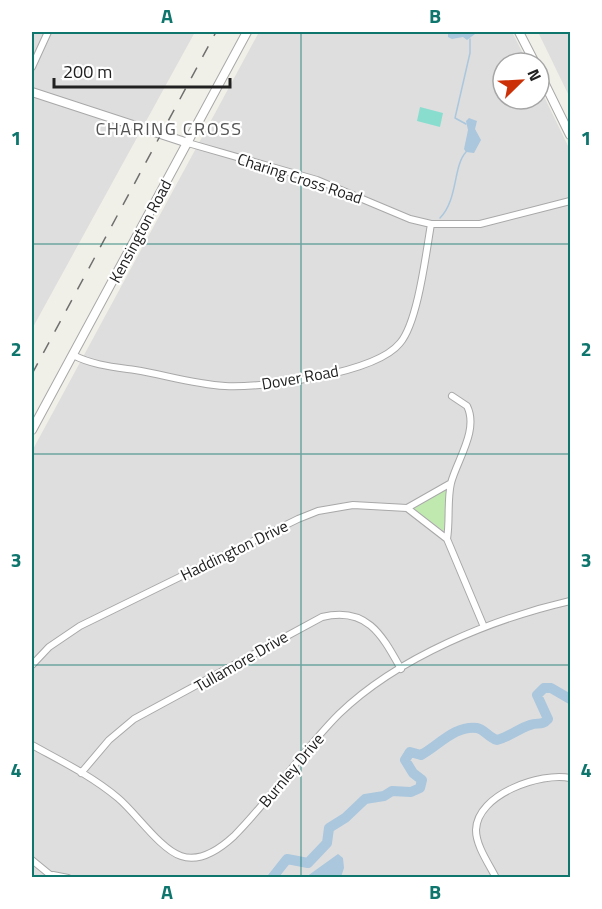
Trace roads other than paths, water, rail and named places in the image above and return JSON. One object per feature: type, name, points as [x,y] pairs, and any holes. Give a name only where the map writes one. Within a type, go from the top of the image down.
[{"type":"street","points":[[32,67],[48,32]]},
{"type":"street","name":"Kensington Road","points":[[32,430],[247,32]]},
{"type":"street","points":[[519,32],[529,51]]},
{"type":"street","name":"Charing Cross Road","points":[[32,92],[188,143],[317,180],[403,216],[431,224],[480,224],[570,201]]},
{"type":"street","points":[[551,96],[570,135]]},
{"type":"street","name":"Dover Road","points":[[73,355],[104,365],[206,384],[233,386],[302,379],[372,361],[396,347],[406,333],[416,302],[431,224]]},
{"type":"street","points":[[452,396],[467,406],[470,418],[462,455],[451,483],[447,539],[484,627]]},
{"type":"street","points":[[447,539],[407,508],[451,483]]},
{"type":"street","name":"Haddington Drive","points":[[32,665],[49,647],[80,626],[304,516],[353,506],[407,508]]},
{"type":"street","name":"Burnley Drive","points":[[32,745],[81,772],[128,806],[173,852],[188,858],[205,855],[226,843],[242,828],[339,714],[379,682],[484,627],[570,600]]},
{"type":"street","name":"Tullamore Drive","points":[[81,772],[109,740],[134,719],[322,616],[349,615],[371,625],[382,636],[401,669]]},
{"type":"street","points":[[496,878],[477,835],[478,819],[485,807],[498,797],[532,781],[556,777],[570,778]]},
{"type":"street","points":[[32,860],[53,876],[68,878]]},
{"type":"waterway","points":[[466,124],[455,118],[470,53],[470,39]]},
{"type":"waterway","points":[[440,218],[450,202],[459,166],[466,152]]},
{"type":"waterway","points":[[272,878],[287,859],[308,863],[327,843],[329,828],[345,818],[365,799],[384,796],[392,791],[411,792],[420,788],[422,780],[413,773],[405,760],[410,752],[421,755],[454,733],[469,728],[480,729],[497,740],[530,725],[544,722],[548,719],[537,695],[544,688],[551,688],[570,699]]},
{"type":"railway","points":[[32,374],[216,32]]},
{"type":"district","name":"CHARING CROSS","points":[[169,128]]}]
